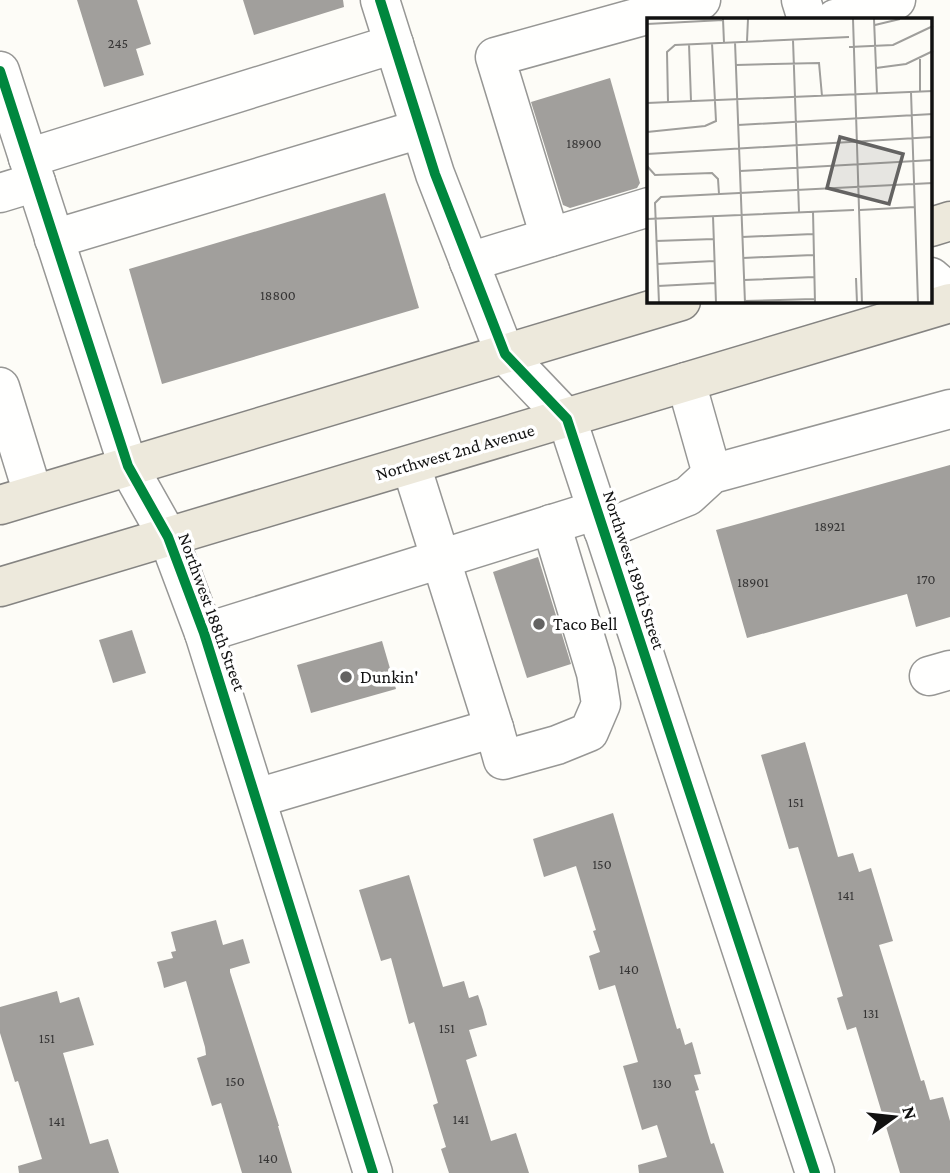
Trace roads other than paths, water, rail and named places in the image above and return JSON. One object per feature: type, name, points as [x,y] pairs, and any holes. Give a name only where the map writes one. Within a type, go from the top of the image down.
[{"type":"main road","points":[[932,227],[950,221]]},
{"type":"main road","points":[[17,499],[674,303]]},
{"type":"main road","name":"Northwest 2nd Avenue","points":[[0,587],[950,303]]},
{"type":"street","name":"Northwest 189th Street","points":[[380,0],[435,174],[505,354],[567,419],[815,1173]]},
{"type":"street","points":[[550,237],[495,57],[701,0]]},
{"type":"street","points":[[706,0],[712,18]]},
{"type":"street","points":[[801,0],[807,18]]},
{"type":"street","points":[[838,18],[896,0]]},
{"type":"street","points":[[0,192],[32,170],[394,44]]},
{"type":"street","name":"Northwest 188th Street","points":[[0,71],[128,466],[168,537],[204,634],[373,1173]]},
{"type":"street","points":[[54,239],[420,129]]},
{"type":"street","points":[[469,262],[647,208]]},
{"type":"street","points":[[932,278],[950,293]]},
{"type":"street","points":[[686,382],[712,474]]},
{"type":"street","points":[[0,387],[17,499]]},
{"type":"street","points":[[204,634],[551,524],[600,520],[688,496],[712,474],[950,410]]},
{"type":"street","points":[[411,464],[502,760],[557,745],[589,732],[601,704],[596,673],[551,524]]},
{"type":"street","points":[[257,798],[494,727]]},
{"type":"place","name":"Taco Bell","points":[[539,624]]},
{"type":"place","name":"Dunkin'","points":[[346,677]]}]
